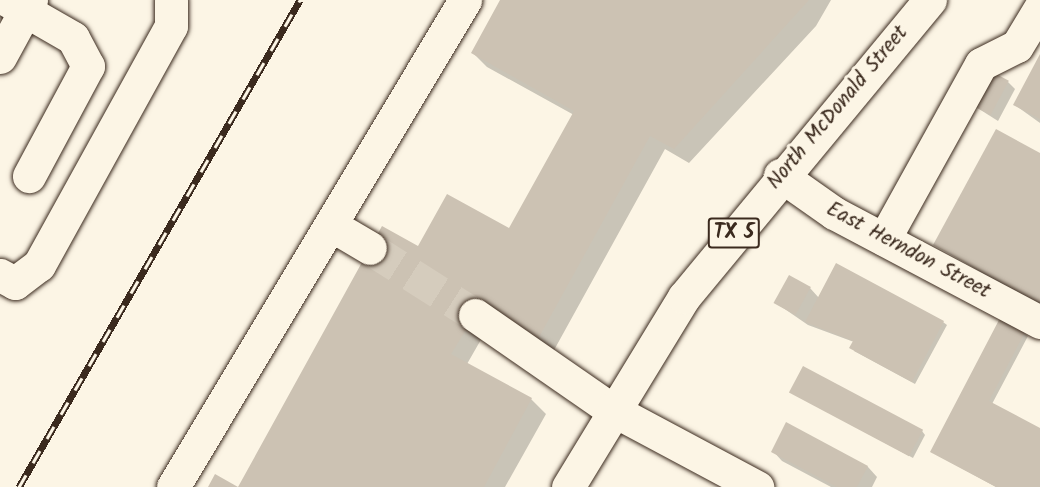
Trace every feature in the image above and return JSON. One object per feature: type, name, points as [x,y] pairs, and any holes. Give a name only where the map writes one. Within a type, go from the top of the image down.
[{"type":"main road","points":[[0,275],[15,283],[39,265],[171,26],[171,0]]},
{"type":"main road","points":[[173,487],[465,0]]},
{"type":"main road","name":"North McDonald Street","points":[[568,487],[611,410],[684,297],[780,175],[930,0]]},
{"type":"main road","points":[[0,57],[21,3],[73,38],[88,66],[29,176]]},
{"type":"main road","points":[[884,239],[981,64],[1017,46],[1040,8]]},
{"type":"main road","name":"East Herndon Street","points":[[780,175],[884,239],[1040,321]]},
{"type":"main road","points":[[331,225],[370,248]]},
{"type":"main road","points":[[475,315],[611,410],[758,487]]},
{"type":"building","points":[[500,0],[809,0],[674,149],[650,136],[538,339],[481,307],[475,315],[451,354],[532,398],[484,487],[238,487],[382,226],[418,246],[447,194],[509,228],[574,111],[471,53]]},
{"type":"building","points":[[1040,54],[1040,119],[1013,105]]},
{"type":"building","points":[[985,68],[1009,81],[991,115],[967,102]]},
{"type":"building","points":[[996,129],[1040,153],[1040,303],[933,245]]},
{"type":"building","points":[[836,263],[944,321],[912,382],[849,348],[853,341],[805,322]]},
{"type":"building","points":[[789,275],[811,287],[795,315],[773,303]]},
{"type":"building","points":[[1000,318],[1025,332],[989,401],[1040,428],[1040,487],[996,487],[930,452]]},
{"type":"building","points":[[803,366],[923,430],[909,456],[789,392]]},
{"type":"building","points":[[786,422],[868,466],[857,487],[837,487],[771,452]]},
{"type":"building","points":[[215,474],[238,487],[208,487]]},
{"type":"tunnel","points":[[370,248],[475,315]]},
{"type":"railway","points":[[19,487],[300,0]]}]
